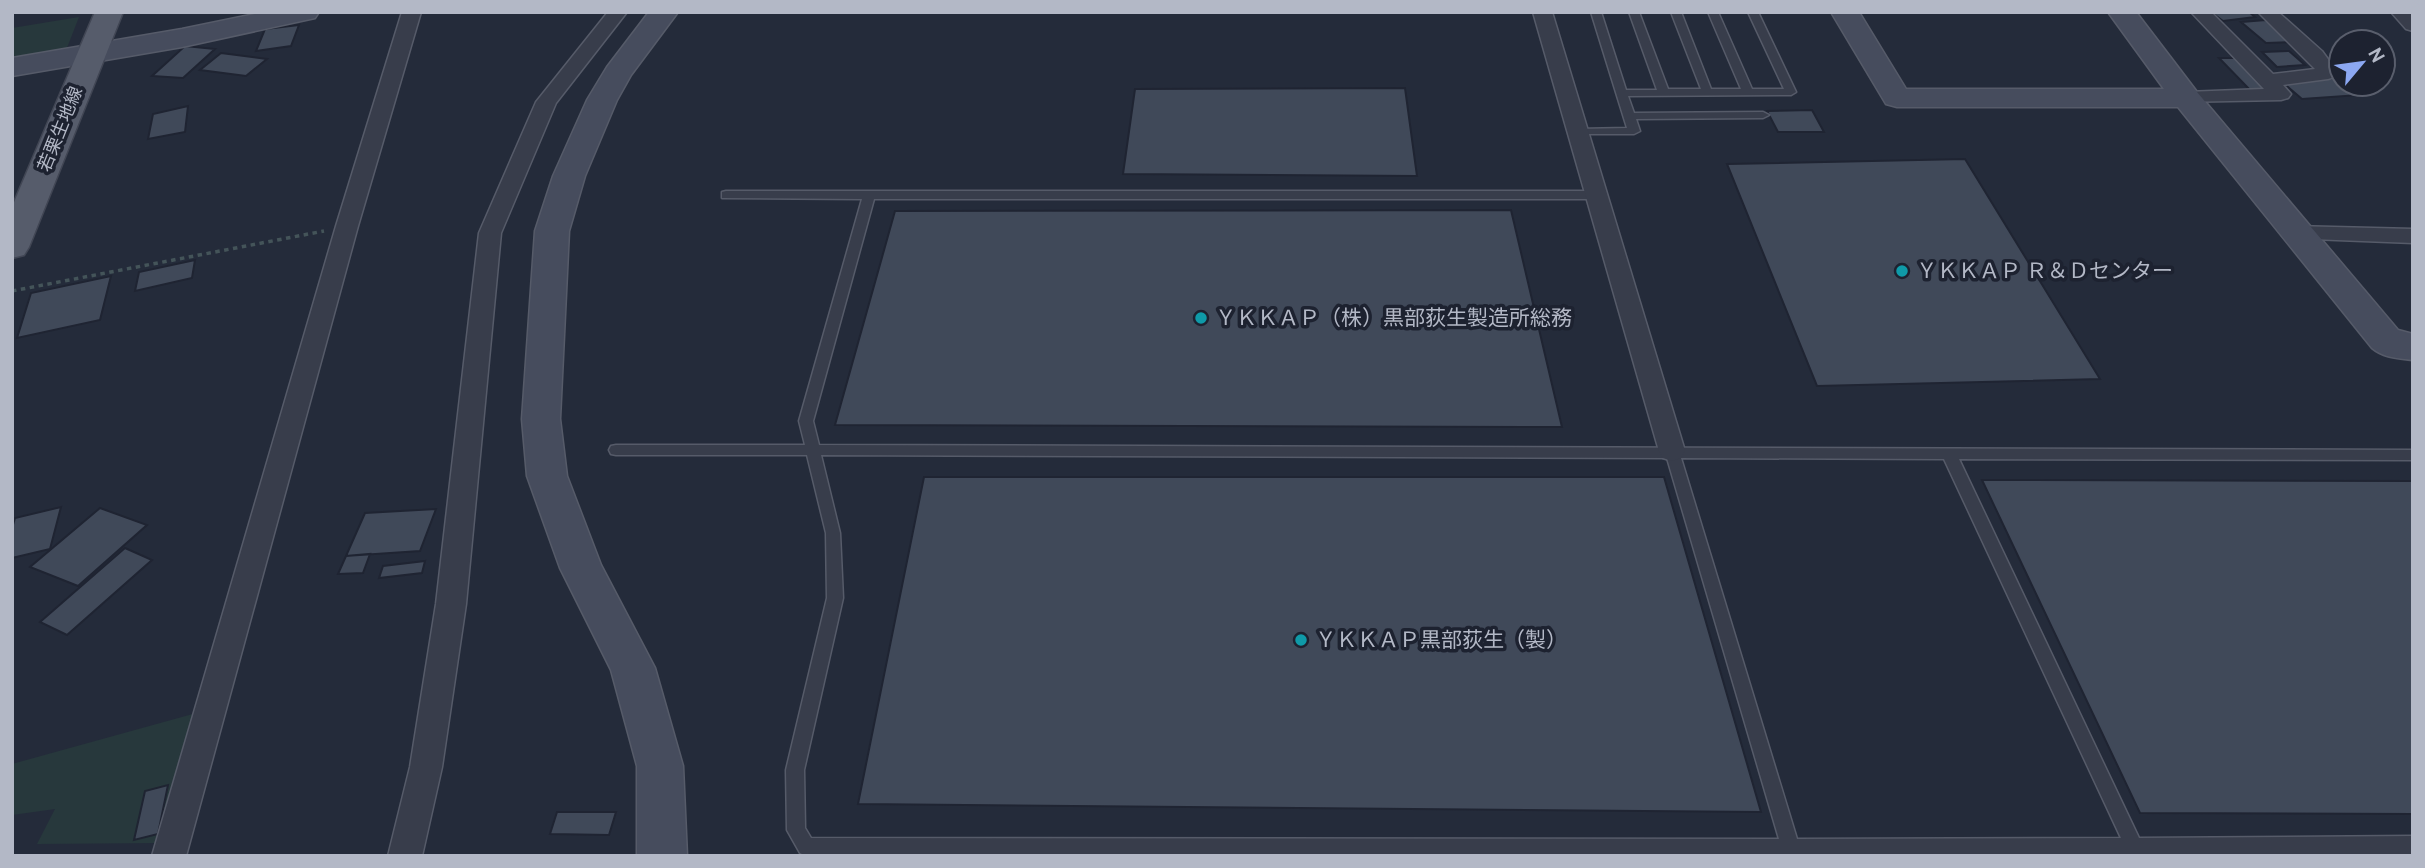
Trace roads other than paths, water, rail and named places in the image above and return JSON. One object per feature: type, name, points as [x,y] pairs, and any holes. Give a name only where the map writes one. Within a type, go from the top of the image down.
[{"type":"main road","name":"若栗生地線","points":[[12,247],[109,12]]},
{"type":"street","points":[[12,67],[250,25],[306,12]]},
{"type":"street","points":[[169,856],[347,226],[412,12]]},
{"type":"street","points":[[405,856],[426,767],[451,604],[490,233],[546,102],[618,12]]},
{"type":"street","points":[[662,856],[660,766],[632,668],[581,568],[547,476],[541,419],[552,231],[569,176],[602,100],[617,73],[664,12]]},
{"type":"street","points":[[1542,12],[1672,451]]},
{"type":"street","points":[[1845,12],[1897,98],[2186,98],[2281,94],[2200,12]]},
{"type":"street","points":[[2122,12],[2186,98],[2294,233],[2385,339],[2392,345],[2413,347]]},
{"type":"street","points":[[2267,12],[2315,55],[2328,73],[2267,81]]},
{"type":"street","points":[[2400,12],[2413,24]]},
{"type":"street","points":[[2294,233],[2413,236]]},
{"type":"lane","points":[[1578,132],[1634,131],[1596,12]]},
{"type":"lane","points":[[1633,12],[1664,93]]},
{"type":"lane","points":[[1676,12],[1707,92]]},
{"type":"lane","points":[[1713,12],[1748,92]]},
{"type":"lane","points":[[1621,93],[1791,92],[1753,12]]},
{"type":"lane","points":[[1629,116],[1763,116]]},
{"type":"lane","points":[[726,195],[1597,195]]},
{"type":"lane","points":[[869,195],[806,421],[833,533],[835,598],[795,770],[796,830],[806,847],[1790,847],[1912,852],[2028,851],[2133,845],[2413,845]]},
{"type":"lane","points":[[616,450],[2413,455]]},
{"type":"lane","points":[[1672,451],[1790,847]]},
{"type":"lane","points":[[1950,454],[2133,845]]},
{"type":"place","name":"ＹＫＫＡＰ Ｒ＆Ｄセンター","points":[[1902,271]]},
{"type":"place","name":"ＹＫＫＡＰ（株）黒部荻生製造所総務","points":[[1201,318]]},
{"type":"place","name":"ＹＫＫＡＰ黒部荻生（製）","points":[[1301,640]]}]
